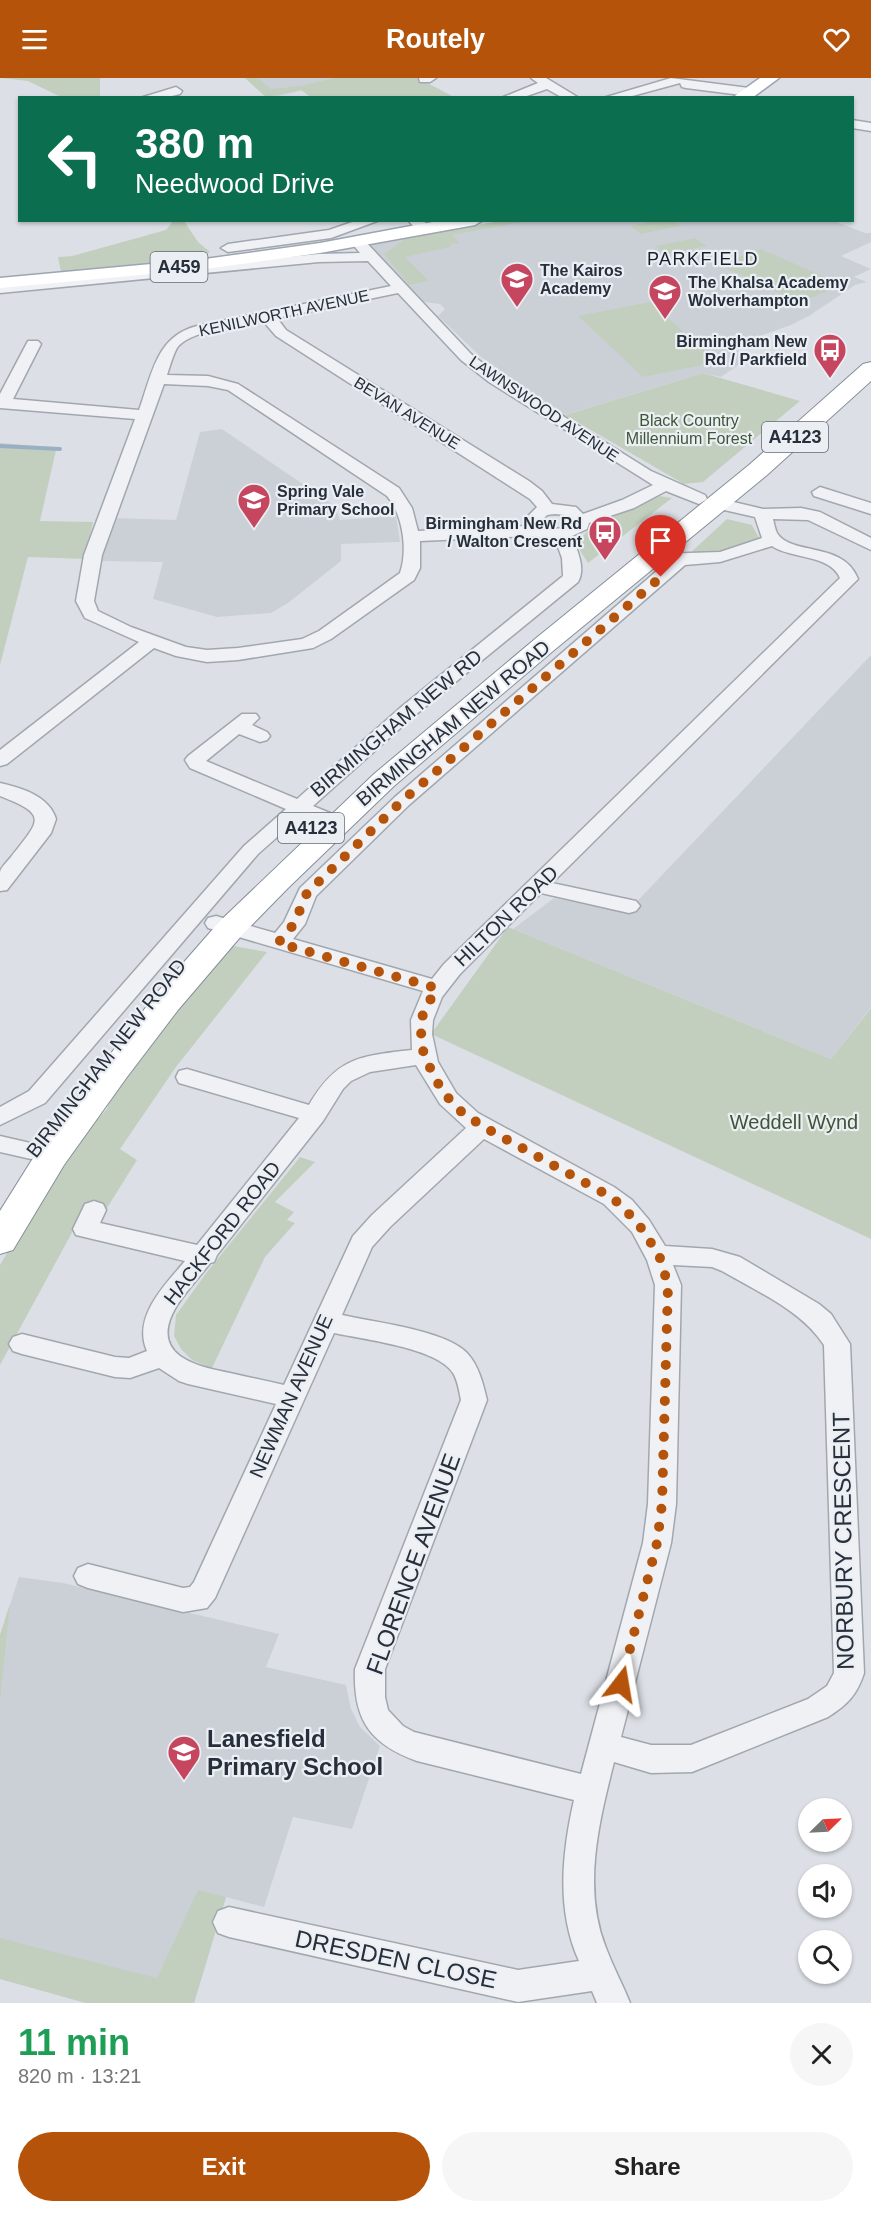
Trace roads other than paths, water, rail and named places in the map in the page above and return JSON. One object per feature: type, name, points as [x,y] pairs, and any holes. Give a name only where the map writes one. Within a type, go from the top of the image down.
[{"type":"highway","name":"BIRMINGHAM NEW ROAD","points":[[0,1200],[28,1150],[143,1007],[224,926],[384,780],[667,558],[708,501],[871,356]]},
{"type":"highway","name":"BIRMINGHAM NEW ROAD","points":[[224,926],[311,811],[402,747],[682,517],[708,501],[871,369]]},
{"type":"highway","name":"BIRMINGHAM NEW ROAD","points":[[0,1241],[28,1150]]},
{"type":"main road","points":[[747,95],[771,78]]},
{"type":"main road","name":"A459","points":[[0,283],[205,264],[357,241],[419,225],[453,222]]},
{"type":"street","points":[[168,78],[180,94]]},
{"type":"street","points":[[511,96],[542,81],[569,96]]},
{"type":"street","points":[[679,81],[699,96]]},
{"type":"street","points":[[617,96],[679,81],[708,89],[747,95]]},
{"type":"street","points":[[163,96],[180,94]]},
{"type":"street","points":[[854,124],[871,127]]},
{"type":"street","points":[[228,248],[244,244],[331,234],[367,222]]},
{"type":"street","name":"LAWNSWOOD AVENUE","points":[[357,241],[464,355],[494,379],[613,456],[665,485],[708,501],[763,514],[801,513],[838,526],[871,545]]},
{"type":"street","points":[[0,289],[319,258],[372,257]]},
{"type":"street","name":"KENILWORTH AVENUE","points":[[402,288],[197,330],[184,335],[170,347],[93,555],[85,601],[91,614],[98,619],[182,652],[207,656],[307,644],[325,636],[408,576],[412,564],[409,528]]},
{"type":"street","name":"BEVAN AVENUE","points":[[267,316],[281,333],[523,485],[536,495],[542,512]]},
{"type":"street","points":[[33,344],[2,403],[144,415]]},
{"type":"street","points":[[158,379],[214,382],[240,391],[393,492],[402,501],[409,528]]},
{"type":"street","points":[[581,520],[628,504],[665,485]]},
{"type":"street","points":[[820,492],[866,508]]},
{"type":"street","points":[[838,526],[866,508]]},
{"type":"street","points":[[409,528],[517,518],[542,512],[570,511],[581,520]]},
{"type":"street","points":[[542,512],[534,517],[532,524],[554,533]]},
{"type":"street","points":[[278,943],[294,924],[307,893],[402,801],[667,558],[730,556],[772,540],[763,514]]},
{"type":"street","points":[[409,528],[554,533],[578,528],[581,520]]},
{"type":"street","name":"BIRMINGHAM NEW RD","points":[[0,1117],[37,1097],[251,850],[311,811],[407,712],[572,578],[571,558],[554,533]]},
{"type":"street","name":"HILTON ROAD","points":[[614,2003],[589,1948],[578,1900],[582,1833],[657,1543],[662,1504],[668,1285],[659,1255],[637,1222],[613,1198],[482,1126],[459,1110],[442,1091],[424,1056],[421,1037],[422,1017],[436,988],[452,969],[849,579],[849,574],[842,565],[780,545],[772,540]]},
{"type":"street","points":[[0,760],[152,641]]},
{"type":"street","points":[[261,736],[243,722],[195,760],[197,764],[311,811]]},
{"type":"street","points":[[0,789],[31,801],[43,809],[46,819],[44,829],[0,885]]},
{"type":"street","points":[[537,886],[629,906]]},
{"type":"street","points":[[224,926],[436,988]]},
{"type":"street","name":"HACKFORD ROAD","points":[[163,1356],[157,1345],[155,1333],[157,1320],[165,1303],[205,1256],[315,1115],[335,1082],[350,1071],[424,1056]]},
{"type":"street","points":[[186,1077],[315,1115]]},
{"type":"street","name":"NEWMAN AVENUE","points":[[88,1576],[183,1600],[197,1599],[205,1590],[290,1397],[362,1242],[381,1221],[482,1126]]},
{"type":"street","points":[[94,1210],[85,1229],[205,1256]]},
{"type":"street","name":"NORBURY CRESCENT","points":[[605,1746],[651,1759],[692,1758],[818,1708],[837,1695],[845,1685],[849,1673],[837,1344],[822,1321],[810,1311],[731,1264],[700,1256],[659,1255]]},
{"type":"street","name":"FLORENCE AVENUE","points":[[325,1321],[449,1351],[465,1369],[474,1400],[370,1669],[368,1692],[376,1718],[401,1742],[417,1748],[592,1790]]},
{"type":"street","points":[[22,1344],[116,1367],[130,1368],[163,1356],[174,1367],[188,1374],[290,1397]]},
{"type":"street","name":"DRESDEN CLOSE","points":[[229,1922],[518,1986],[599,1974]]},
{"type":"waterway","points":[[0,446],[60,449]]},
{"type":"place","name":"The Kairos Academy","points":[[517,308]]},
{"type":"place","name":"The Khalsa Academy Wolverhampton","points":[[665,320]]},
{"type":"place","name":"Birmingham New Rd / Parkfield","points":[[830,379]]},
{"type":"place","name":"Spring Vale Primary School","points":[[254,529]]},
{"type":"place","name":"Birmingham New Rd / Walton Crescent","points":[[605,561]]},
{"type":"place","name":"Lanesfield Primary School","points":[[184,1781]]},
{"type":"district","name":"PARKFIELD","points":[[703,259]]},
{"type":"park label","name":"Black Country Millennium Forest","points":[[689,429]]},
{"type":"park label","name":"Weddell Wynd","points":[[794,1122]]}]
